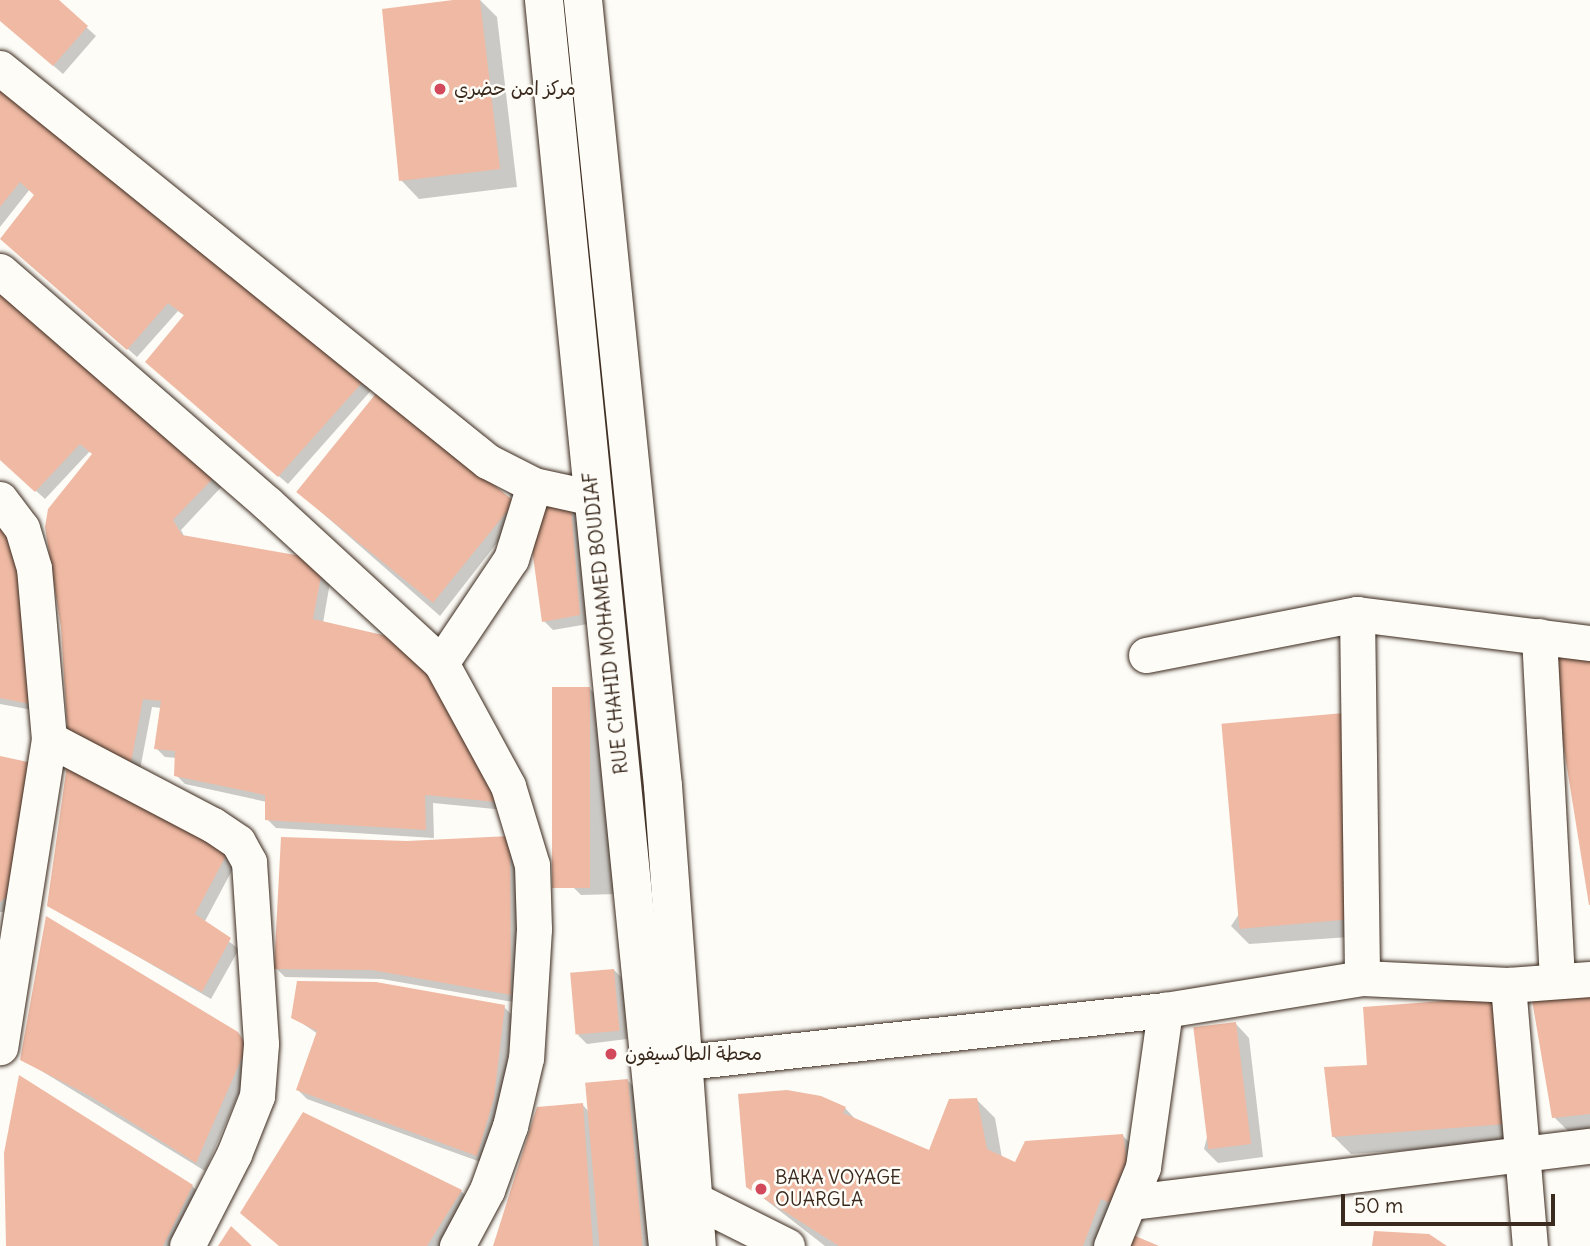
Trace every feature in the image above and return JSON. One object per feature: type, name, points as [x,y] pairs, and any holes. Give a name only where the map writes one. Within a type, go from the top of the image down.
[{"type":"main road","name":"RUE CHAHID MOHAMED BOUDIAF","points":[[544,0],[667,1246]]},
{"type":"main road","name":"RUE CHAHID MOHAMED BOUDIAF","points":[[583,0],[663,786],[698,1246]]},
{"type":"street","points":[[0,68],[486,461],[534,485],[593,498]]},
{"type":"street","points":[[0,271],[268,505],[441,663],[508,786],[522,824],[532,865],[534,929],[526,1058],[510,1126],[487,1190],[457,1246]]},
{"type":"street","points":[[441,663],[511,559],[534,485]]},
{"type":"street","points":[[0,499],[22,528],[34,568],[49,739],[7,946],[0,1046]]},
{"type":"street","points":[[1357,614],[1362,978]]},
{"type":"street","points":[[1146,655],[1357,614],[1590,643]]},
{"type":"street","points":[[686,1062],[1165,1010],[1362,978],[1508,985],[1574,980],[1539,636]]},
{"type":"street","points":[[49,739],[213,825],[238,842],[249,862],[261,1044],[257,1096],[234,1154],[187,1246]]},
{"type":"street","points":[[1508,985],[1526,1155],[1530,1246]]},
{"type":"street","points":[[1111,1246],[1132,1202],[1143,1167],[1165,1010]]},
{"type":"street","points":[[1132,1202],[1590,1146]]},
{"type":"street","points":[[695,1200],[787,1246]]},
{"type":"building","points":[[0,0],[59,0],[88,26],[53,66],[0,21]]},
{"type":"building","name":"مركز امن حضري","points":[[453,0],[480,0],[500,169],[399,181],[382,9]]},
{"type":"building","points":[[0,78],[368,376],[278,477],[145,362],[184,315],[168,303],[127,350],[0,239],[34,195],[20,182],[0,207]]},
{"type":"building","points":[[0,290],[219,472],[173,520],[182,535],[324,560],[313,619],[413,642],[497,802],[425,795],[426,830],[265,820],[265,795],[174,776],[175,751],[154,749],[161,701],[143,699],[130,768],[68,742],[61,628],[45,527],[48,509],[92,454],[80,444],[35,492],[0,460]]},
{"type":"building","points":[[378,391],[515,502],[433,603],[296,492]]},
{"type":"building","points":[[570,495],[580,615],[542,622],[530,534],[538,497]]},
{"type":"building","points":[[0,505],[15,518],[30,704],[0,698]]},
{"type":"building","points":[[1590,649],[1589,905],[1559,718],[1553,651]]},
{"type":"building","points":[[552,687],[590,687],[590,888],[552,888]]},
{"type":"building","points":[[1344,713],[1362,918],[1239,929],[1221,724]]},
{"type":"building","points":[[0,756],[28,762],[14,891],[0,902]]},
{"type":"building","points":[[68,758],[229,850],[195,914],[231,938],[202,992],[47,906]]},
{"type":"building","points":[[510,836],[511,995],[372,970],[274,969],[281,837],[407,841]]},
{"type":"building","points":[[46,916],[238,1032],[247,1046],[196,1163],[90,1096],[20,1060]]},
{"type":"building","points":[[614,969],[619,1031],[576,1035],[570,973]]},
{"type":"building","points":[[297,981],[376,982],[505,1005],[494,1098],[477,1156],[296,1090],[317,1031],[291,1018]]},
{"type":"building","points":[[1590,991],[1590,1114],[1552,1118],[1531,994]]},
{"type":"building","points":[[1496,997],[1507,1124],[1332,1137],[1324,1067],[1367,1065],[1363,1007]]},
{"type":"building","points":[[1236,1022],[1251,1144],[1208,1149],[1193,1027]]},
{"type":"building","points":[[19,1075],[193,1185],[163,1246],[6,1246],[4,1153]]},
{"type":"building","points":[[628,1079],[643,1246],[599,1246],[585,1083]]},
{"type":"building","points":[[787,1090],[821,1096],[846,1107],[843,1113],[929,1150],[949,1099],[977,1098],[987,1149],[1015,1162],[1025,1141],[1123,1134],[1127,1160],[1110,1203],[1101,1199],[1083,1246],[839,1246],[746,1187],[738,1094]]},
{"type":"building","points":[[583,1103],[593,1246],[493,1246],[537,1107]]},
{"type":"building","points":[[303,1112],[462,1190],[427,1246],[279,1246],[240,1213]]},
{"type":"building","points":[[231,1226],[252,1246],[218,1246]]},
{"type":"building","points":[[1374,1231],[1429,1234],[1447,1246],[1372,1246]]},
{"type":"building","points":[[1133,1235],[1159,1246],[1129,1246]]},
{"type":"place","name":"مركز امن حضري","points":[[440,89]]},
{"type":"place","name":"محطة الطاكسيفون","points":[[611,1054]]},
{"type":"place","name":"BAKA VOYAGE OUARGLA","points":[[761,1189]]}]
